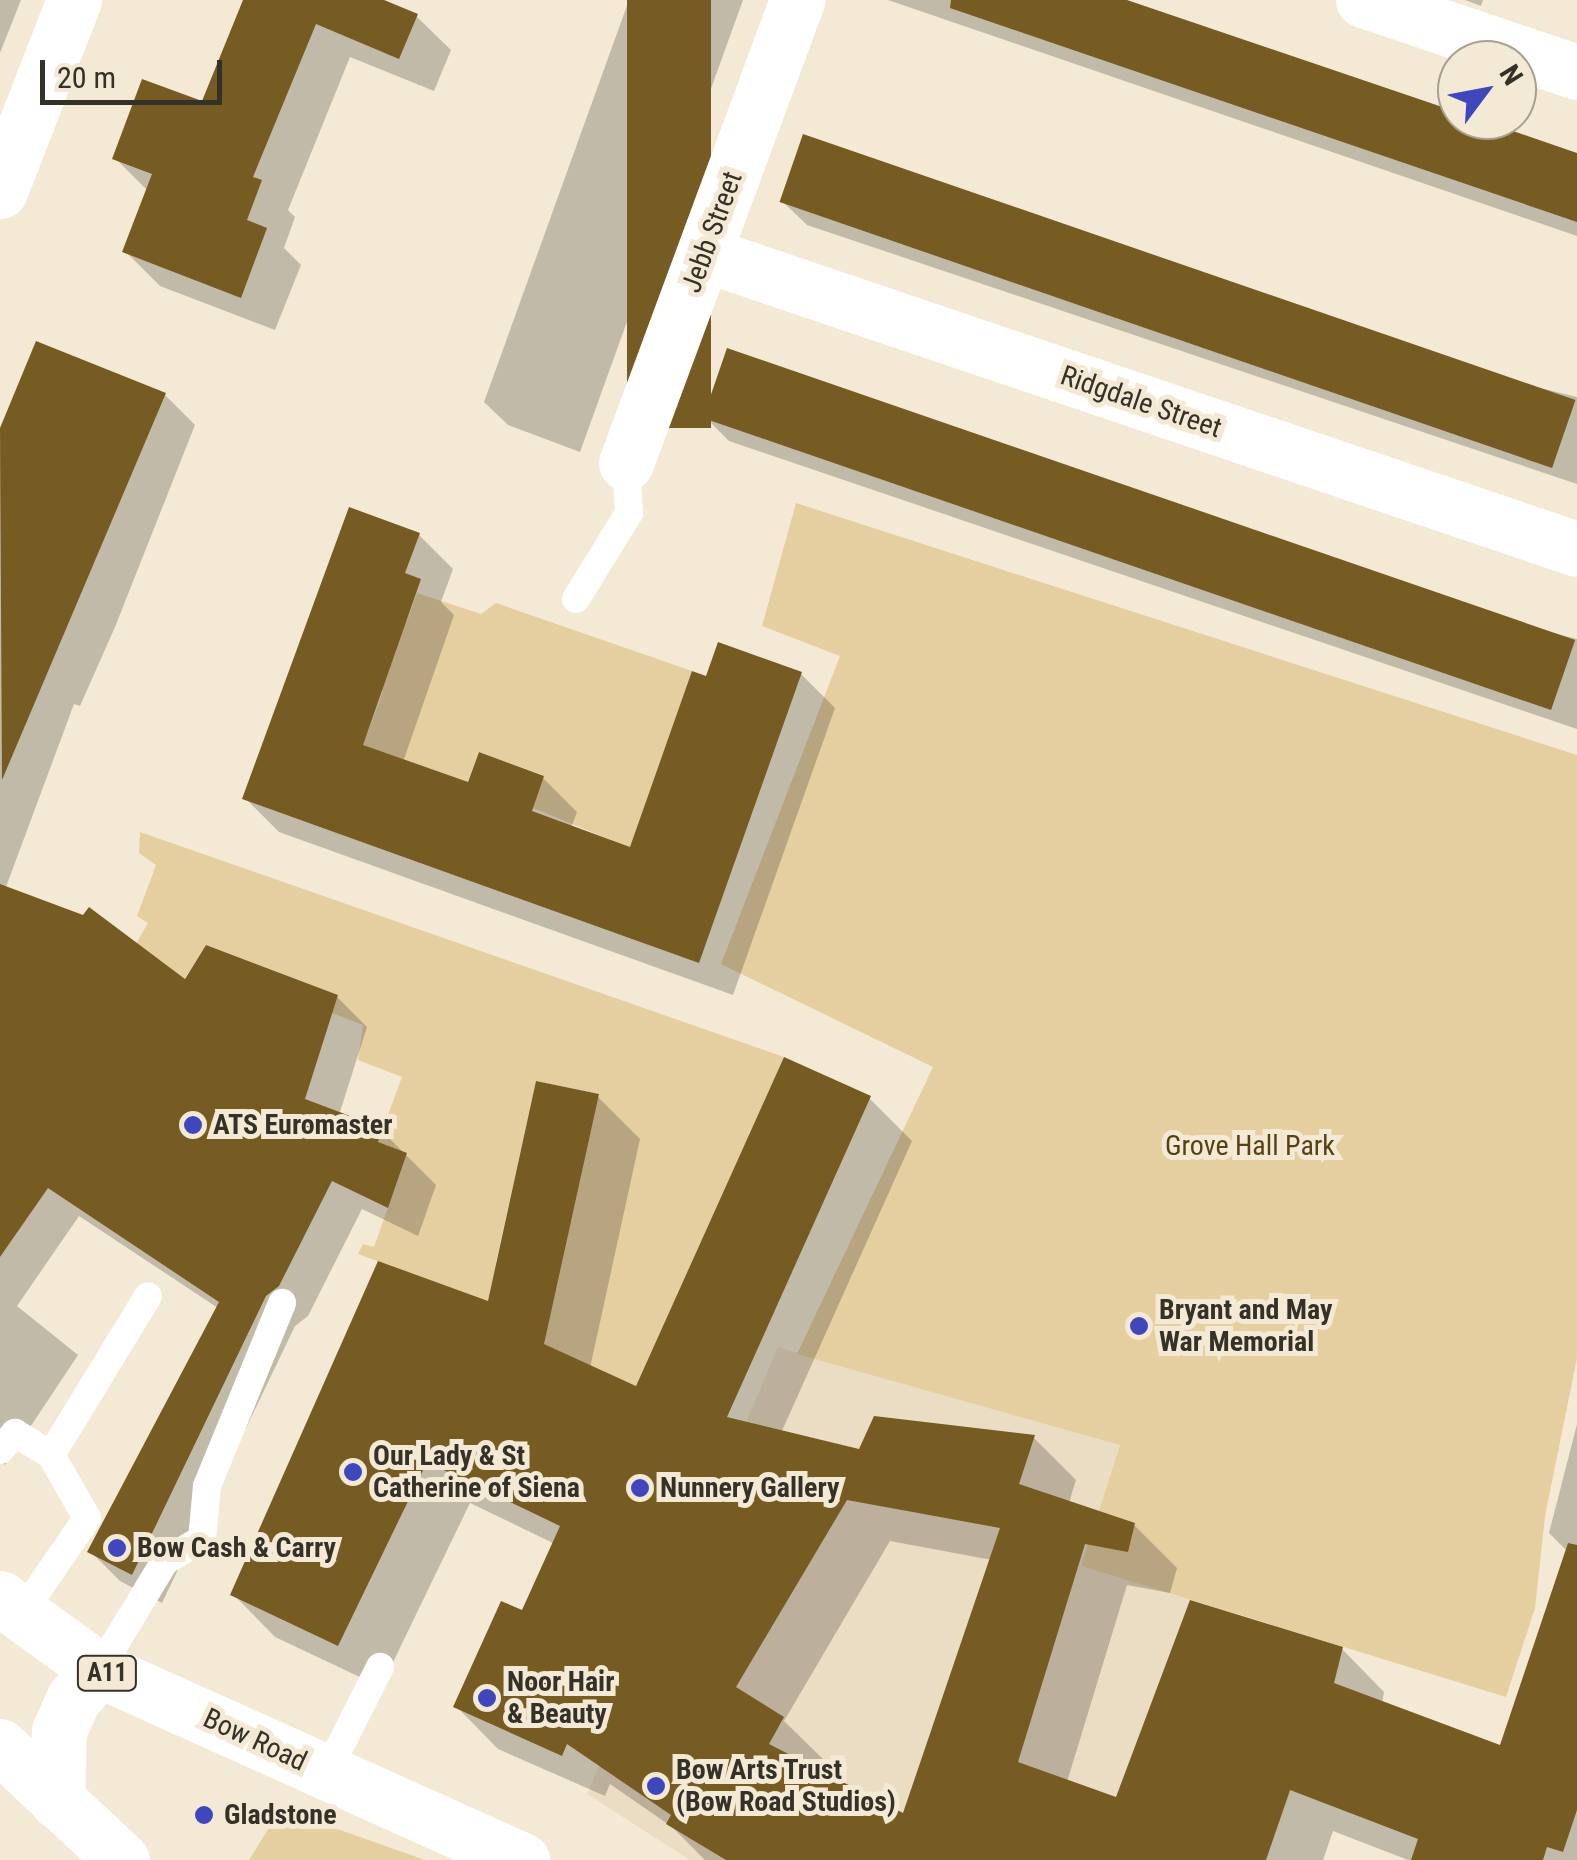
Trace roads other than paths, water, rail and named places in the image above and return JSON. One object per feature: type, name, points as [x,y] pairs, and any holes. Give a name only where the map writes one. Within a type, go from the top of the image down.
[{"type":"main road","points":[[0,190],[74,0]]},
{"type":"main road","name":"Jebb Street","points":[[626,463],[797,0]]},
{"type":"main road","points":[[1364,0],[1577,72]]},
{"type":"main road","name":"Ridgdale Street","points":[[704,254],[1577,549]]},
{"type":"main road","name":"Bow Road","points":[[10,1607],[99,1670],[522,1860]]},
{"type":"main road","name":"A11","points":[[57,1802],[60,1731],[73,1698],[99,1670]]},
{"type":"main road","points":[[0,1746],[122,1860]]},
{"type":"lane","points":[[576,600],[629,513],[626,463]]},
{"type":"lane","points":[[51,1456],[148,1296]]},
{"type":"lane","points":[[99,1670],[164,1561],[202,1539],[207,1486],[282,1302]]},
{"type":"lane","points":[[0,1450],[14,1434],[51,1456],[87,1518],[10,1607]]},
{"type":"lane","points":[[326,1772],[380,1667]]},
{"type":"place","name":"ATS Euromaster","points":[[193,1125]]},
{"type":"place","name":"Bryant and May War Memorial","points":[[1139,1326]]},
{"type":"place","name":"Our Lady & St Catherine of Siena","points":[[353,1472]]},
{"type":"place","name":"Nunnery Gallery","points":[[640,1488]]},
{"type":"place","name":"Bow Cash & Carry","points":[[117,1548]]},
{"type":"place","name":"Noor Hair & Beauty","points":[[487,1698]]},
{"type":"place","name":"Bow Arts Trust (Bow Road Studios)","points":[[656,1786]]},
{"type":"place","name":"Gladstone","points":[[204,1815]]},
{"type":"park label","name":"Grove Hall Park","points":[[1250,1146]]}]
